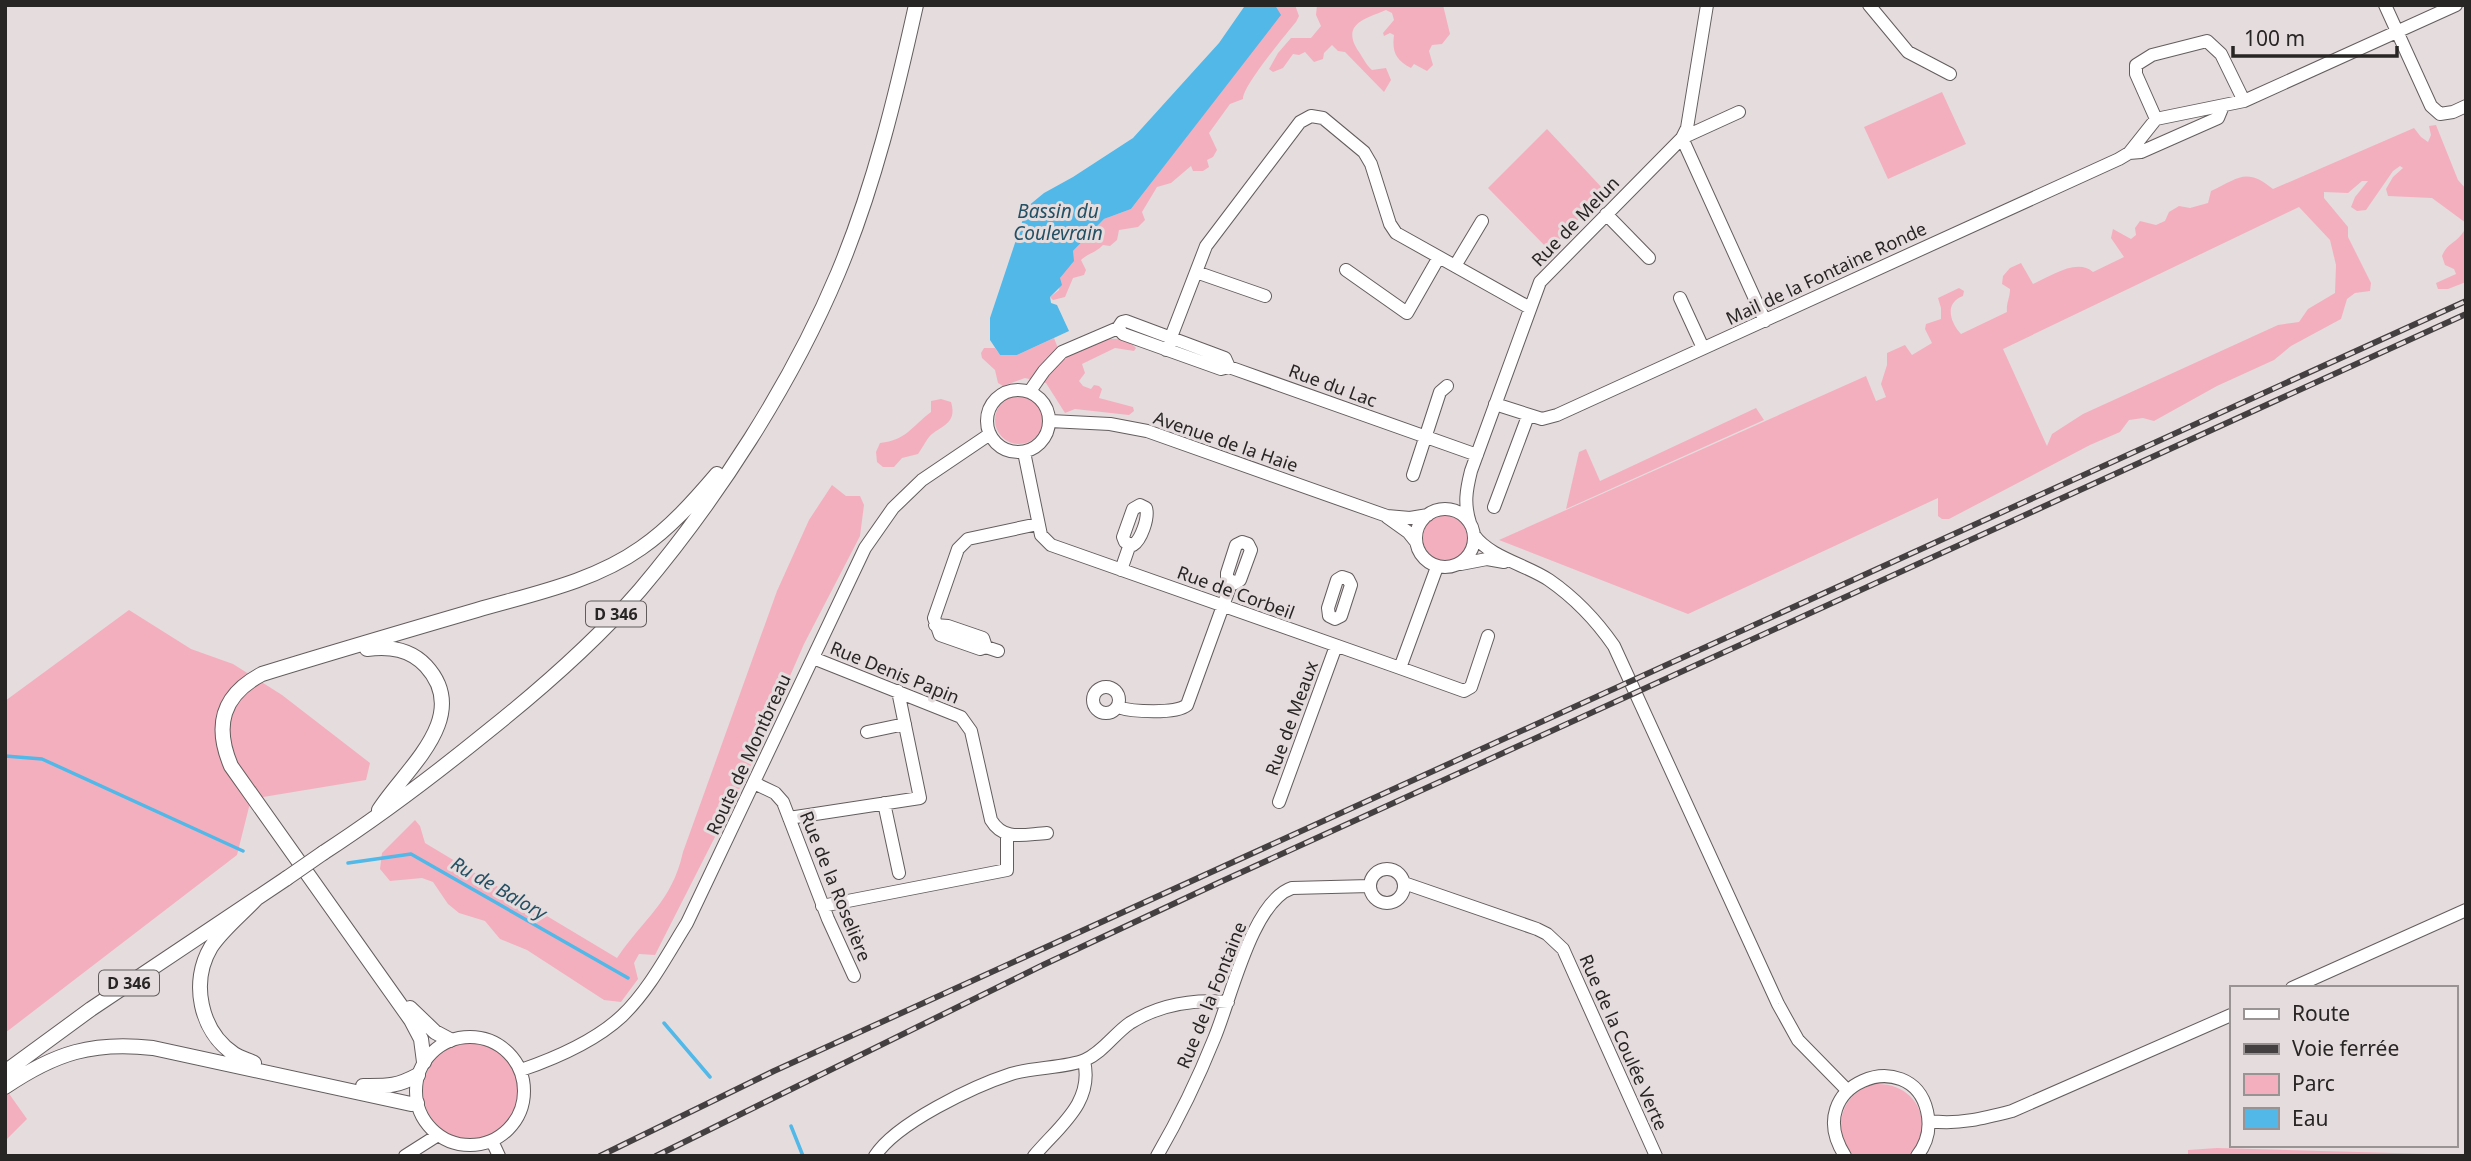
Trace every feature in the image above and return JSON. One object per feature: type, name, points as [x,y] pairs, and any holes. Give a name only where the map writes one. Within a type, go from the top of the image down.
[{"type":"main road","name":"D 346","points":[[5,1072],[91,1009],[372,821],[518,707],[586,645],[639,591],[707,503],[756,427],[792,369],[838,273],[884,136],[916,5]]},
{"type":"main road","points":[[256,899],[211,947],[201,974],[200,1003],[208,1023],[222,1042],[235,1055],[256,1063],[353,1085],[388,1087],[405,1083],[421,1068],[421,1039],[411,1020],[232,766],[225,751],[222,734],[227,709],[239,689],[262,674],[552,589],[616,564],[662,531],[696,499],[756,427]]},
{"type":"main road","points":[[372,821],[419,760],[435,732],[440,715],[441,694],[432,673],[421,660],[406,651],[385,646],[364,649],[276,675],[251,687],[237,704],[231,720],[230,745],[235,759],[414,1015],[450,1040]]},
{"type":"main road","points":[[5,1087],[30,1070],[65,1053],[90,1047],[124,1044],[411,1104],[417,1103]]},
{"type":"street","points":[[1682,138],[1687,128],[1707,5]]},
{"type":"street","points":[[1869,5],[1908,52],[1950,74]]},
{"type":"street","points":[[2385,5],[2431,106],[2440,114],[2453,113],[2466,106]]},
{"type":"street","points":[[2244,101],[2221,54],[2207,41],[2152,55],[2136,65],[2136,74],[2156,120],[2244,101],[2456,5]]},
{"type":"street","points":[[2129,153],[2141,152],[2218,118],[2223,106]]},
{"type":"street","points":[[1682,138],[1739,112]]},
{"type":"street","points":[[1169,344],[1206,246],[1300,122],[1311,116],[1322,118],[1364,152],[1371,164],[1390,224],[1396,233],[1530,308]]},
{"type":"street","name":"Mail de la Fontaine Ronde","points":[[1495,404],[1542,419],[1557,415],[2119,159],[2129,153],[2156,120]]},
{"type":"street","points":[[1682,138],[1765,321]]},
{"type":"street","name":"Rue de Melun","points":[[1473,529],[1465,496],[1471,471],[1540,282],[1682,138]]},
{"type":"street","points":[[1606,214],[1649,258]]},
{"type":"street","points":[[1455,266],[1482,221]]},
{"type":"street","points":[[1346,270],[1407,313],[1439,257]]},
{"type":"street","points":[[1196,272],[1265,296]]},
{"type":"street","points":[[1680,298],[1703,348]]},
{"type":"street","name":"Rue du Lac","points":[[1030,391],[1062,352],[1118,328],[1123,334],[1169,344],[1221,369],[1229,367],[1477,455]]},
{"type":"street","points":[[1413,475],[1440,392],[1447,386]]},
{"type":"street","points":[[1015,389],[1030,391],[1042,400],[1050,421],[1045,437],[1032,449],[1024,452],[1004,449],[990,435],[987,417],[993,401],[1015,389]]},
{"type":"street","points":[[1494,507],[1528,416]]},
{"type":"street","name":"Avenue de la Haie","points":[[1050,421],[1110,425],[1147,431],[1387,516],[1410,518],[1431,513]]},
{"type":"street","name":"Route de Montbreau","points":[[521,1070],[593,1039],[622,1016],[651,981],[687,923],[865,548],[893,509],[922,480],[990,435]]},
{"type":"street","points":[[992,649],[980,649],[940,635],[934,618],[961,543],[968,539],[1038,524],[1024,452]]},
{"type":"street","name":"Rue de Melun","points":[[1431,513],[1454,500],[1471,471]]},
{"type":"street","points":[[1547,578],[1501,561],[1487,559],[1454,567],[1437,566],[1423,557],[1416,542],[1418,527],[1431,513],[1442,509],[1458,512],[1485,547],[1547,578],[1587,611],[1614,646],[1778,1004],[1798,1040],[1847,1090]]},
{"type":"street","name":"Avenue de la Haie","points":[[1387,516],[1408,532],[1416,542]]},
{"type":"street","name":"Rue de Corbeil","points":[[1038,524],[1041,535],[1051,545],[1464,691],[1472,687],[1488,636]]},
{"type":"street","points":[[1454,567],[1472,551],[1473,529]]},
{"type":"street","points":[[1121,570],[1130,544]]},
{"type":"street","points":[[1400,668],[1437,566]]},
{"type":"street","points":[[1118,707],[1126,710],[1177,710],[1187,705],[1232,581]]},
{"type":"street","name":"Rue de Meaux","points":[[1279,802],[1330,644],[1332,618]]},
{"type":"street","name":"Rue Denis Papin","points":[[813,658],[961,717],[971,731],[991,820],[997,830],[1007,835]]},
{"type":"street","points":[[789,818],[920,797],[898,691]]},
{"type":"street","points":[[867,732],[905,724]]},
{"type":"street","name":"Rue de la Roselière","points":[[754,783],[775,793],[783,802],[822,906],[853,976]]},
{"type":"street","points":[[884,803],[900,873]]},
{"type":"street","points":[[822,906],[1007,870],[1007,835],[1048,832]]},
{"type":"street","name":"Rue de la Coulée Verte","points":[[1370,886],[1373,876],[1386,869],[1396,871],[1404,883],[1537,929],[1547,934],[1563,949],[1656,1156]]},
{"type":"street","points":[[1370,886],[1375,897],[1390,903],[1403,893],[1404,883]]},
{"type":"street","name":"Rue de la Fontaine","points":[[1157,1156],[1201,1069],[1258,923],[1279,894],[1292,888],[1370,886]]},
{"type":"street","points":[[2296,986],[2466,910]]},
{"type":"street","points":[[875,1156],[880,1147],[911,1123],[957,1097],[1012,1074],[1084,1061],[1100,1051],[1130,1023],[1164,1007],[1199,1000],[1228,1002]]},
{"type":"street","points":[[1930,1121],[1952,1123],[2012,1111],[2230,1015]]},
{"type":"street","points":[[466,1036],[483,1037],[499,1044],[512,1055],[521,1070],[525,1086],[520,1111],[507,1132],[492,1141],[479,1145],[451,1142],[438,1135],[422,1115],[417,1103],[416,1089],[421,1068],[435,1049],[450,1040],[466,1036]]},
{"type":"street","points":[[1034,1156],[1073,1114],[1083,1098],[1087,1075],[1084,1061]]},
{"type":"street","points":[[1845,1156],[1834,1132],[1838,1103],[1847,1090],[1860,1081],[1875,1076],[1891,1076],[1905,1082],[1918,1092],[1926,1105],[1930,1121],[1928,1135],[1917,1156]]},
{"type":"street","points":[[405,1156],[438,1135]]},
{"type":"street","points":[[492,1141],[499,1156]]},
{"type":"green space","points":[[1275,5],[1295,5],[1299,16],[1257,73],[1243,99],[1230,104],[1209,133],[1217,150],[1213,157],[1207,160],[1209,167],[1203,171],[1193,171],[1191,166],[1171,183],[1157,187],[1142,212],[1145,220],[1138,227],[1119,230],[1117,240],[1110,246],[1103,245],[1081,260],[1086,270],[1084,275],[1073,278],[1065,297],[1053,300],[1050,297],[1059,290],[1060,278],[1073,251],[1104,219],[1131,209],[1280,15]]},
{"type":"green space","points":[[1317,5],[1443,5],[1450,34],[1442,44],[1432,45],[1429,51],[1433,65],[1427,71],[1414,64],[1411,68],[1401,62],[1394,50],[1394,35],[1390,33],[1384,36],[1383,33],[1394,20],[1392,13],[1386,10],[1358,24],[1352,35],[1359,52],[1372,70],[1386,68],[1391,80],[1384,92],[1345,52],[1338,51],[1332,45],[1324,53],[1323,59],[1314,62],[1305,52],[1293,54],[1283,68],[1273,72],[1269,69],[1291,38],[1311,38],[1321,26],[1316,15]]},
{"type":"green space","points":[[1942,92],[1966,144],[1888,179],[1864,127]]},
{"type":"green space","points":[[2436,125],[2458,180],[2466,189],[2466,223],[2432,198],[2388,196],[2386,189],[2393,177],[2403,168],[2400,166],[2393,171],[2366,210],[2357,211],[2351,207],[2355,197],[2368,181],[2362,181],[2348,193],[2324,192],[2324,198],[2348,227],[2348,237],[2371,283],[2370,291],[2355,293],[2347,299],[2341,319],[2291,346],[2274,360],[2217,386],[2154,421],[2143,418],[2129,420],[2120,432],[1949,519],[1938,516],[1938,498],[1688,614],[1499,540],[1866,376],[1876,401],[1886,397],[1881,384],[1887,365],[1887,353],[1905,345],[1912,355],[1932,343],[1925,329],[1926,324],[1941,319],[1938,298],[1959,288],[1964,291],[1963,296],[1953,303],[1951,313],[1961,334],[2007,312],[2010,289],[2002,284],[2003,276],[2010,268],[2021,263],[2033,284],[2072,268],[2087,268],[2093,272],[2124,257],[2111,238],[2113,229],[2131,239],[2136,235],[2135,228],[2140,221],[2156,225],[2165,221],[2169,212],[2179,206],[2190,208],[2208,203],[2211,191],[2236,179],[2256,178],[2273,189],[2414,128],[2428,142],[2431,135],[2429,126]],"holes":[[[2299,207],[2330,240],[2336,265],[2335,293],[2308,309],[2299,322],[2278,325],[2083,414],[2052,434],[2047,446],[2003,349]]]},
{"type":"green space","points":[[1547,129],[1605,191],[1549,250],[1488,188]]},
{"type":"green space","points":[[2466,227],[2466,282],[2448,289],[2438,289],[2436,283],[2456,274],[2454,269],[2445,265],[2442,256]]},
{"type":"green space","points":[[1054,338],[1059,351],[1088,342],[1110,339],[1129,342],[1136,348],[1134,351],[1115,348],[1082,364],[1085,373],[1079,381],[1091,389],[1094,385],[1099,386],[1102,389],[1099,398],[1133,407],[1134,411],[1129,415],[1075,409],[1065,413],[1046,383],[1025,378],[1003,386],[998,383],[995,370],[982,358],[984,348],[995,348],[1000,355],[1017,355]]},
{"type":"green space","points":[[1019,396],[1036,403],[1043,420],[1036,437],[1019,444],[1002,437],[995,420],[1002,403]]},
{"type":"green space","points":[[941,399],[951,402],[951,419],[930,436],[918,454],[902,458],[894,467],[883,467],[877,462],[876,452],[880,443],[897,439],[908,432],[931,412],[931,401]]},
{"type":"green space","points":[[1756,408],[1764,420],[1566,509],[1579,452],[1586,449],[1600,481]]},
{"type":"green space","points":[[832,485],[846,496],[860,496],[864,505],[860,536],[804,644],[748,772],[655,955],[639,954],[634,963],[638,979],[621,1002],[604,1000],[527,950],[500,939],[485,921],[459,913],[448,904],[433,882],[422,878],[390,881],[380,869],[382,853],[415,820],[420,826],[425,843],[617,958],[672,884],[777,591],[809,520]]},
{"type":"green space","points":[[1447,514],[1456,515],[1464,521],[1470,529],[1470,547],[1464,555],[1456,561],[1447,562],[1438,561],[1430,555],[1424,547],[1423,538],[1424,529],[1430,521],[1438,515]]},
{"type":"green space","points":[[129,610],[191,649],[233,664],[282,695],[370,763],[366,780],[251,799],[237,855],[5,1033],[5,701]]},
{"type":"green space","points":[[471,1043],[489,1047],[505,1057],[515,1073],[519,1091],[515,1109],[505,1125],[489,1135],[471,1139],[453,1135],[437,1125],[427,1109],[423,1091],[427,1073],[437,1057],[453,1047]]},
{"type":"green space","points":[[1876,1084],[1903,1091],[1919,1108],[1921,1132],[1917,1144],[1908,1156],[1854,1156],[1842,1135],[1841,1124],[1847,1103],[1864,1088]]},
{"type":"green space","points":[[5,1088],[27,1119],[5,1141]]},
{"type":"green space","points":[[2217,1148],[2466,1156],[2188,1156],[2188,1150]]},
{"type":"water","name":"Bassin du Coulevrain","points":[[1275,5],[1281,15],[1131,209],[1104,219],[1073,251],[1074,261],[1060,278],[1062,285],[1050,297],[1051,303],[1057,305],[1069,331],[1017,355],[1000,355],[990,340],[990,318],[1027,207],[1044,193],[1133,138],[1219,43],[1244,7]]},
{"type":"waterway","name":"Ru de Balory","points":[[5,756],[42,759],[243,851]]},
{"type":"waterway","name":"Ru de Balory","points":[[348,863],[411,854],[628,978]]},
{"type":"waterway","name":"Ru de Balory","points":[[664,1023],[710,1077]]},
{"type":"waterway","name":"Ru de Balory","points":[[791,1126],[803,1156]]},
{"type":"railway","points":[[600,1156],[774,1071],[2466,301]]},
{"type":"railway","points":[[656,1156],[1043,965],[1218,883],[2466,314]]}]
